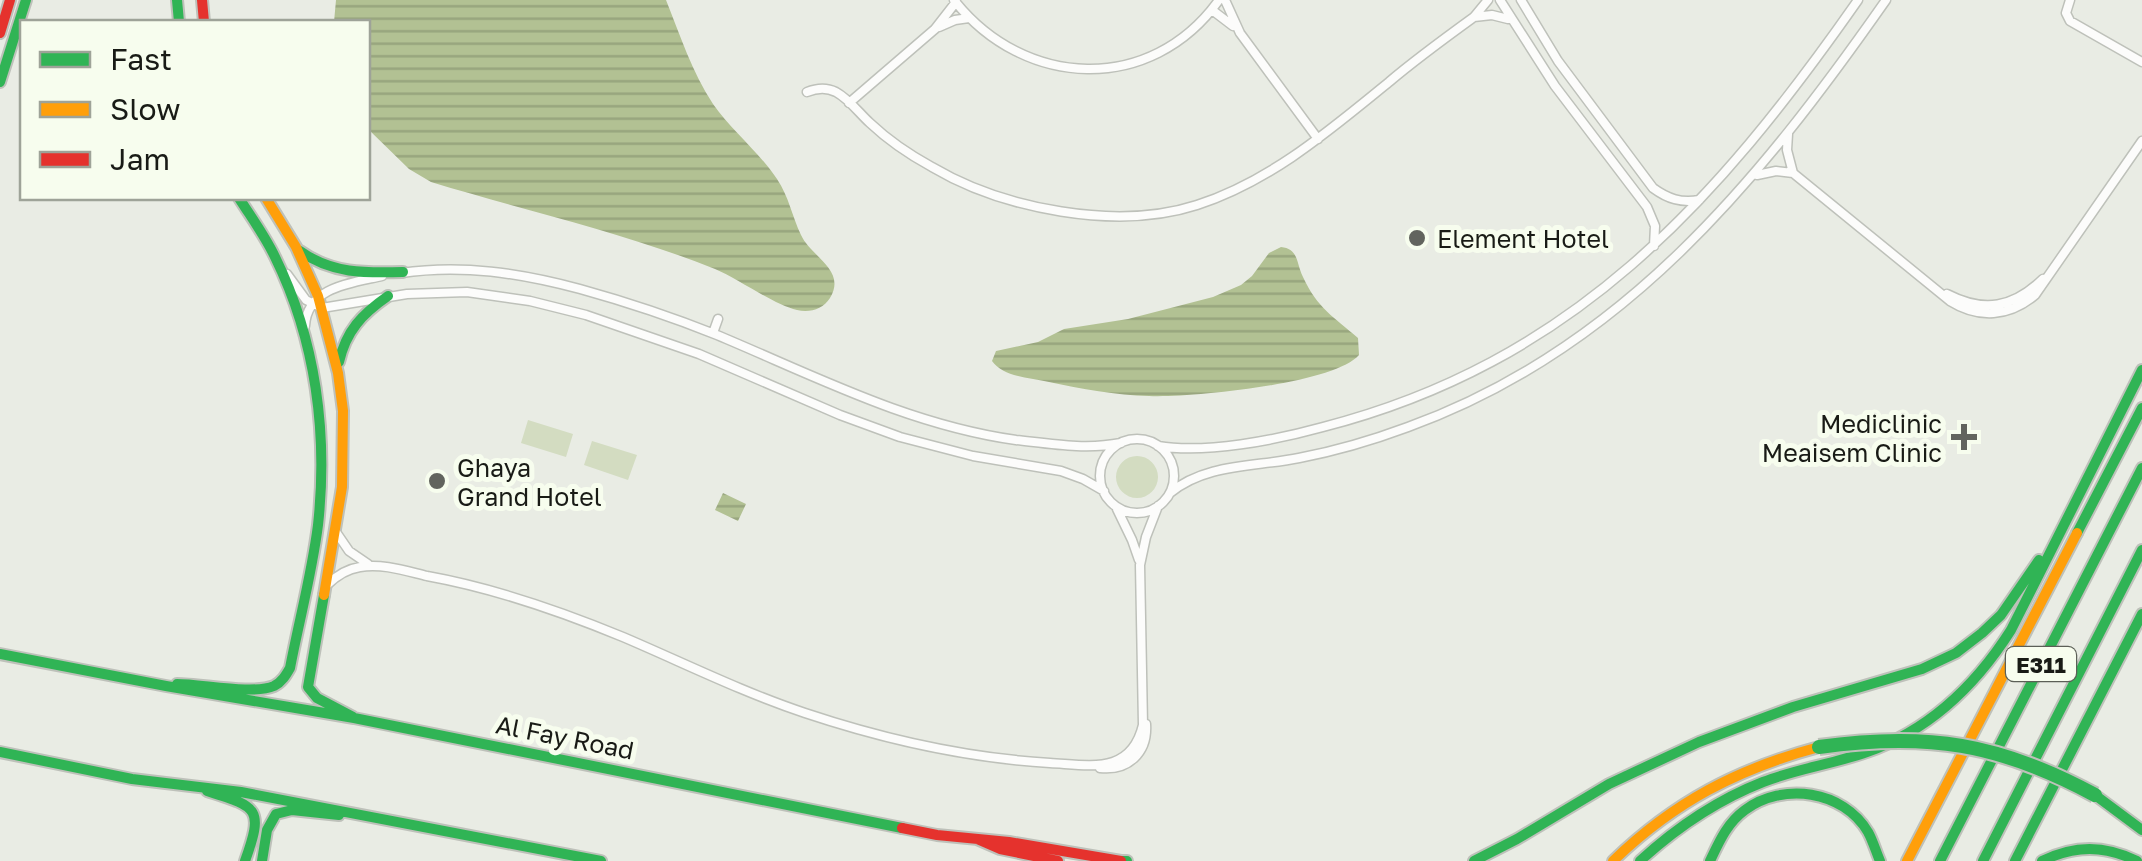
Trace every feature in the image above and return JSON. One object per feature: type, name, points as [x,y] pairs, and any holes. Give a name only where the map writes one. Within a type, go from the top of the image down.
[{"type":"main road","points":[[0,33],[10,0]]},
{"type":"main road","points":[[0,82],[26,0]]},
{"type":"main road","points":[[166,686],[192,683],[268,688],[279,684],[288,674],[310,574],[322,484],[319,399],[295,304],[276,258],[241,200]]},
{"type":"main road","points":[[267,200],[296,248],[338,373],[344,466],[308,687],[317,701],[341,708],[354,718]]},
{"type":"main road","points":[[296,248],[314,262],[334,270],[403,272]]},
{"type":"main road","points":[[338,373],[341,350],[355,322],[388,296]]},
{"type":"main road","points":[[1640,861],[1686,823],[1742,791],[1785,774],[1882,746],[1940,714],[1968,689],[2002,646],[2142,370]]},
{"type":"main road","points":[[1907,861],[2142,408]]},
{"type":"main road","name":"E311","points":[[1940,861],[2142,468]]},
{"type":"main road","points":[[1474,861],[1602,788],[1681,750],[1778,712],[1914,673],[1945,659],[1998,618],[2068,519]]},
{"type":"main road","name":"E311","points":[[1983,861],[2142,550]]},
{"type":"main road","points":[[2014,861],[2142,614]]},
{"type":"main road","name":"Al Fay Road","points":[[0,654],[354,718],[917,831],[1123,861]]},
{"type":"main road","points":[[1613,861],[1662,817],[1716,783],[1775,758],[1820,747],[1892,738],[1952,741],[2022,759],[2095,795],[2142,830]]},
{"type":"main road","points":[[0,752],[121,777],[352,812],[601,861]]},
{"type":"main road","points":[[197,786],[245,803],[253,811],[256,830],[245,861]]},
{"type":"main road","points":[[1710,861],[1721,833],[1743,810],[1771,796],[1802,792],[1832,799],[1856,816],[1874,840],[1880,861]]},
{"type":"main road","points":[[262,861],[270,822],[279,812],[352,812]]},
{"type":"main road","points":[[978,840],[1000,849],[1058,861]]},
{"type":"main road","points":[[2042,861],[2064,851],[2084,848],[2116,851],[2137,861]]},
{"type":"street","points":[[936,29],[955,1],[992,38],[1029,58],[1058,67],[1098,69],[1157,53],[1188,34],[1222,0],[1240,33],[1318,139]]},
{"type":"street","points":[[807,92],[826,88],[839,93],[893,142],[935,169],[1011,201],[1096,215],[1148,214],[1194,206],[1259,178],[1318,139],[1474,17],[1488,0]]},
{"type":"street","points":[[1500,0],[1570,108],[1647,206],[1655,226],[1654,246]]},
{"type":"street","points":[[1521,0],[1558,62],[1654,188],[1670,198],[1700,200]]},
{"type":"street","points":[[305,335],[306,317],[317,302],[340,287],[403,272],[465,269],[520,275],[602,296],[713,333],[907,415],[954,428],[1094,447],[1140,440],[1158,446],[1192,448],[1290,435],[1417,398],[1483,368],[1546,331],[1605,288],[1654,246],[1738,159],[1858,0]]},
{"type":"street","points":[[322,590],[348,570],[372,566],[442,578],[544,608],[748,692],[840,724],[972,753],[1111,769],[1122,767],[1139,754],[1147,734],[1143,714],[1140,565],[1158,506],[1170,493],[1199,475],[1298,459],[1381,436],[1450,410],[1510,381],[1566,346],[1620,307],[1686,248],[1753,177],[1886,0]]},
{"type":"street","points":[[2070,0],[2066,13],[2070,21],[2142,62]]},
{"type":"street","points":[[1212,10],[1240,33]]},
{"type":"street","points":[[1474,17],[1510,19]]},
{"type":"street","points":[[849,102],[936,29],[969,18]]},
{"type":"street","points":[[1788,134],[1788,158],[1793,172],[1950,301],[1964,309],[1995,314],[2029,300],[2044,283],[2142,142]]},
{"type":"street","points":[[1753,177],[1768,172],[1793,172]]},
{"type":"street","points":[[276,258],[303,296],[317,302],[444,292],[508,297],[586,315],[700,354],[876,428],[1000,462],[1061,471],[1104,491]]},
{"type":"street","points":[[713,333],[718,319]]},
{"type":"street","points":[[696,366],[700,354]]},
{"type":"street","points":[[800,371],[805,356]]},
{"type":"street","points":[[807,414],[811,402]]},
{"type":"street","points":[[1122,443],[1105,458],[1101,480],[1132,540],[1140,565]]},
{"type":"street","points":[[1158,446],[1171,462],[1170,493]]},
{"type":"street","points":[[1114,505],[1141,513],[1158,506]]},
{"type":"street","points":[[334,529],[349,552],[372,566]]},
{"type":"shaded area","points":[[336,0],[666,0],[706,92],[720,114],[777,179],[801,235],[831,272],[834,288],[830,298],[811,310],[788,307],[724,273],[680,256],[431,182],[409,169],[370,131],[370,20],[334,20]]},
{"type":"shaded area","points":[[1281,247],[1294,254],[1320,305],[1358,338],[1359,355],[1344,365],[1260,387],[1149,396],[1026,378],[1010,374],[992,361],[996,351],[1038,342],[1064,329],[1128,319],[1213,297],[1241,285],[1269,253]]},
{"type":"shaded area","points":[[528,420],[573,434],[566,457],[521,443]]},
{"type":"shaded area","points":[[592,441],[637,455],[628,480],[584,465]]},
{"type":"shaded area","points":[[1137,456],[1152,462],[1158,477],[1152,492],[1137,498],[1122,492],[1116,477],[1122,462]]},
{"type":"shaded area","points":[[723,493],[746,504],[738,521],[715,510]]},
{"type":"traffic: fast","points":[[0,82],[26,0]]},
{"type":"traffic: fast","points":[[177,0],[179,20]]},
{"type":"traffic: fast","points":[[177,684],[254,689],[274,686],[282,680],[290,668],[318,525],[320,422],[309,354],[275,257],[240,200]]},
{"type":"traffic: fast","points":[[300,251],[337,268],[403,272]]},
{"type":"traffic: fast","points":[[339,362],[356,324],[388,296]]},
{"type":"traffic: fast","points":[[1640,861],[1683,826],[1729,797],[1776,777],[1890,743],[1931,718],[1967,687],[2011,630],[2142,370]]},
{"type":"traffic: fast","points":[[2077,533],[2142,408]]},
{"type":"traffic: fast","points":[[1940,861],[2142,468]]},
{"type":"traffic: fast","points":[[1983,861],[2142,550]]},
{"type":"traffic: fast","points":[[1474,861],[1609,784],[1699,742],[1793,707],[1922,669],[1956,653],[2001,615],[2039,560]]},
{"type":"traffic: fast","points":[[324,595],[308,687],[317,698],[353,717]]},
{"type":"traffic: fast","points":[[2015,861],[2142,614]]},
{"type":"traffic: fast","points":[[0,654],[354,718],[902,828]]},
{"type":"traffic: fast","points":[[1819,747],[1894,741],[1961,746],[2027,763],[2095,795]]},
{"type":"traffic: fast","points":[[0,752],[132,779],[241,792],[601,861]]},
{"type":"traffic: fast","points":[[207,791],[237,801],[252,812],[254,830],[245,861]]},
{"type":"traffic: fast","points":[[1710,861],[1728,827],[1745,810],[1760,801],[1794,794],[1828,799],[1844,807],[1868,832],[1880,861]]},
{"type":"traffic: fast","points":[[2095,795],[2142,830]]},
{"type":"traffic: fast","points":[[262,861],[267,830],[276,814],[292,810],[339,815]]},
{"type":"traffic: fast","points":[[2042,861],[2090,849],[2137,861]]},
{"type":"traffic: fast","points":[[1121,861],[1127,861]]},
{"type":"traffic: slow","points":[[267,200],[296,247],[318,296],[338,373],[343,411],[342,487],[324,595]]},
{"type":"traffic: slow","points":[[1907,861],[2077,533]]},
{"type":"traffic: slow","points":[[1613,861],[1659,821],[1708,790],[1761,766],[1819,747]]},
{"type":"traffic: jam","points":[[0,33],[10,0]]},
{"type":"traffic: jam","points":[[202,0],[204,20]]},
{"type":"traffic: jam","points":[[902,828],[1121,861]]},
{"type":"traffic: jam","points":[[977,839],[1000,849],[1058,861]]},
{"type":"place","name":"Element Hotel","points":[[1417,238]]},
{"type":"place","name":"Mediclinic Meaisem Clinic","points":[[1964,437]]},
{"type":"place","name":"Ghaya Grand Hotel","points":[[437,481]]}]
